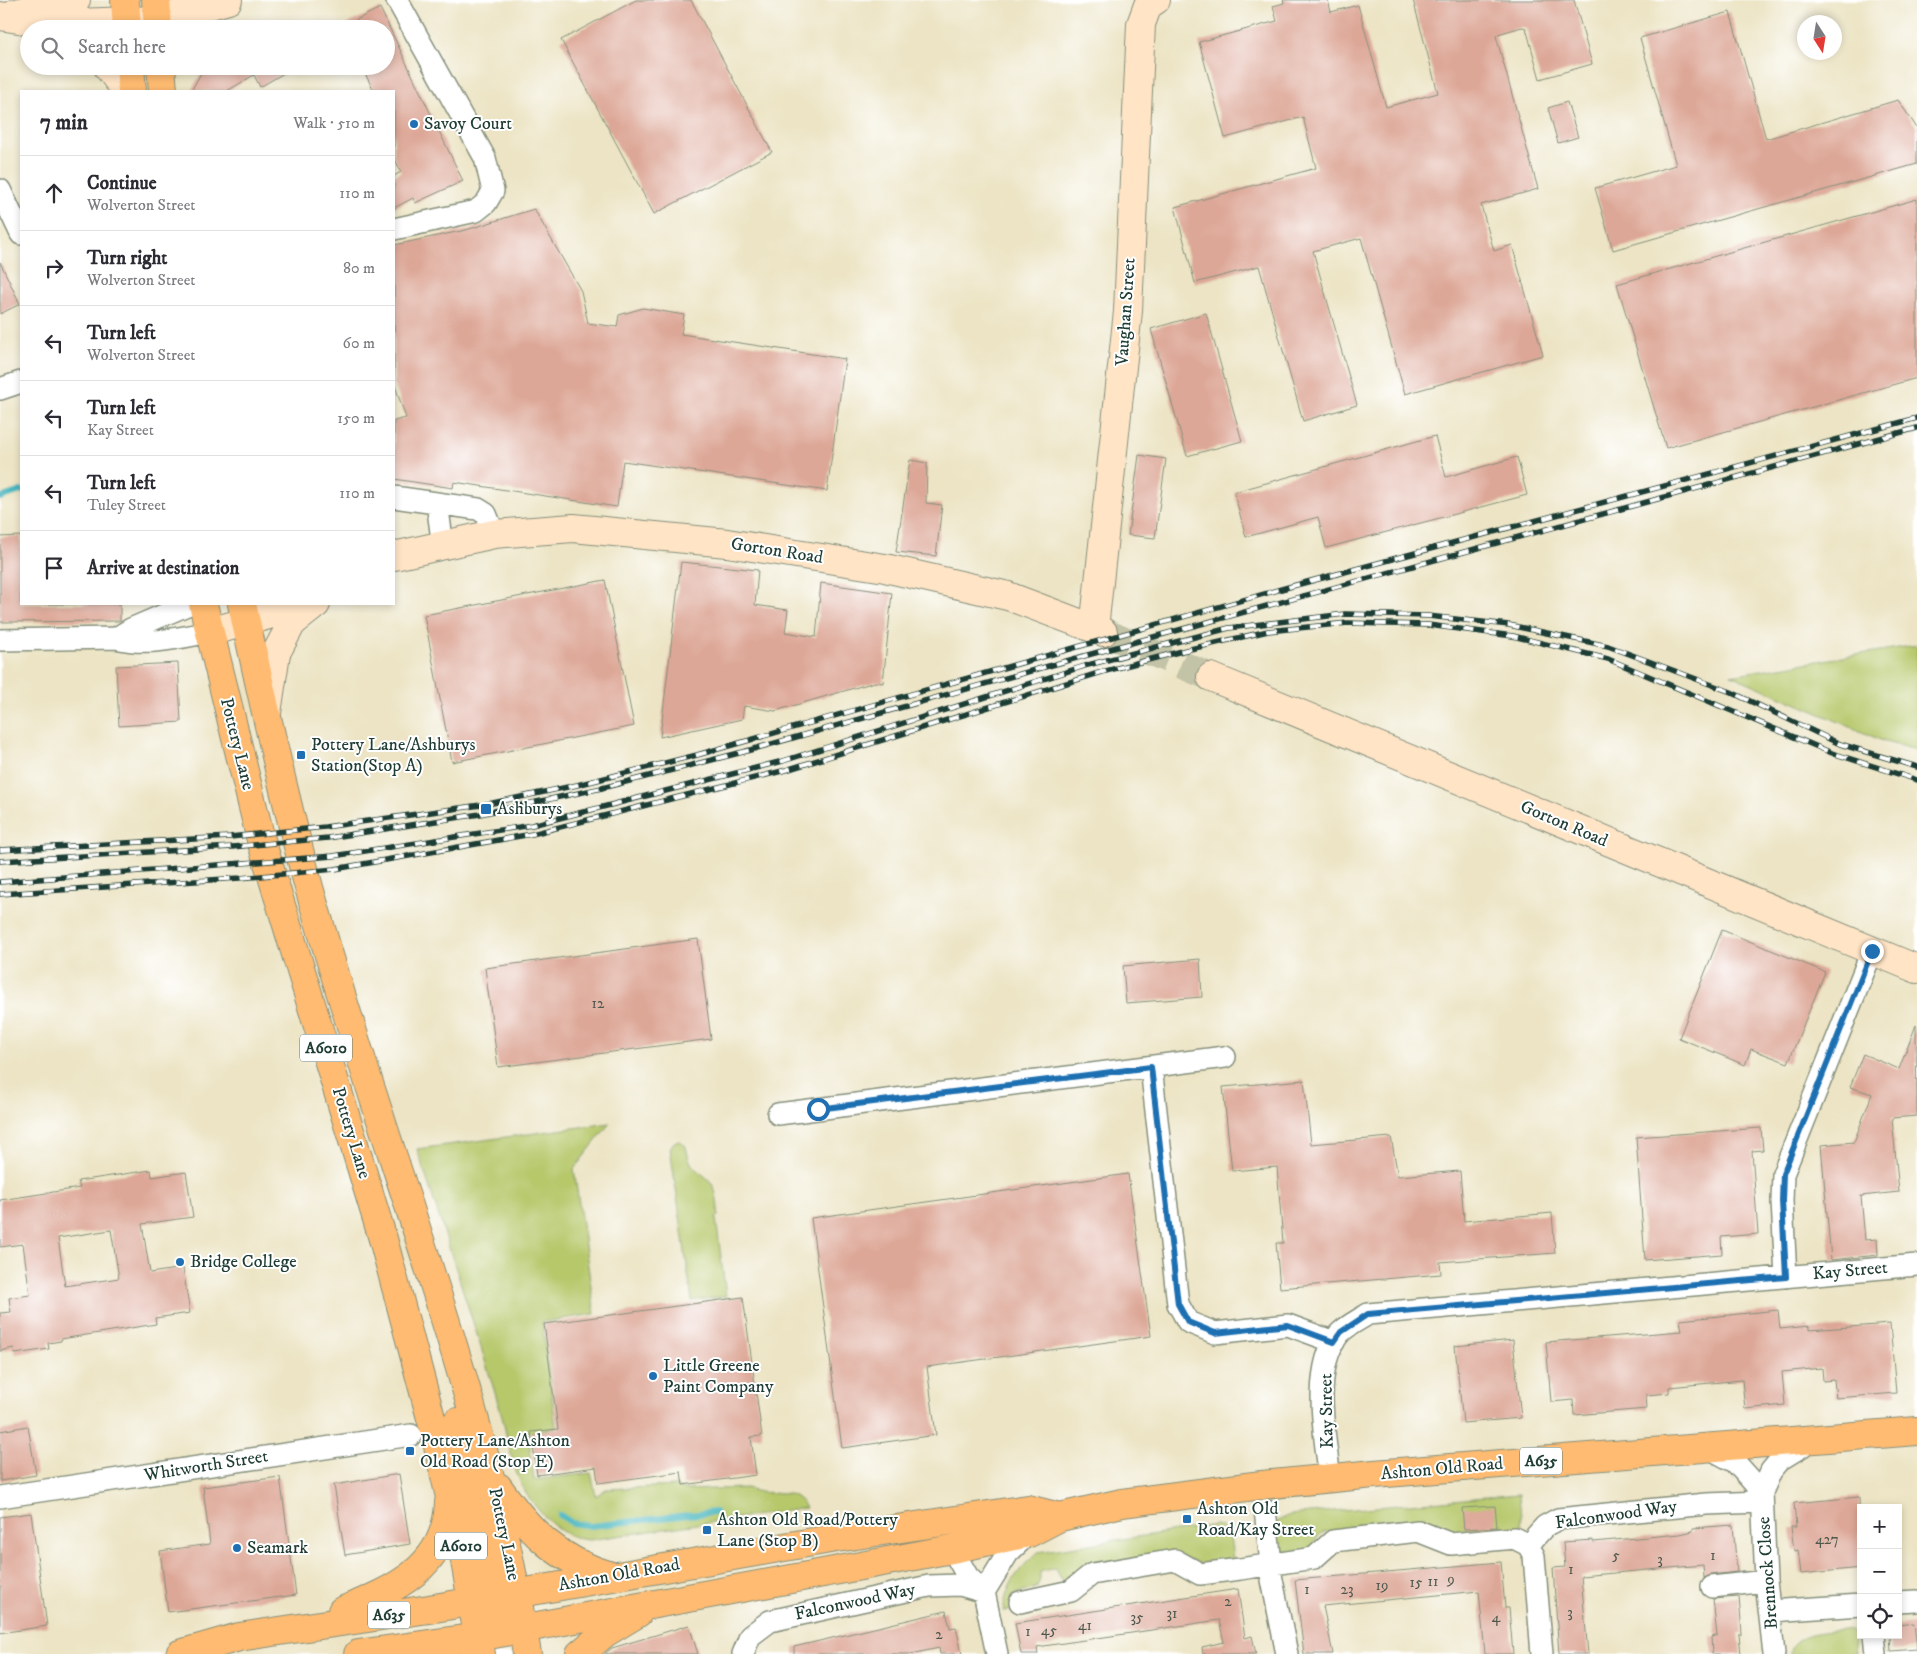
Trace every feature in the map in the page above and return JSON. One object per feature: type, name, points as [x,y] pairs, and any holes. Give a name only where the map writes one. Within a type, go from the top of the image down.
[{"type":"highway","points":[[131,75],[132,90]]},
{"type":"highway","points":[[162,75],[163,90]]},
{"type":"highway","name":"Pottery Lane","points":[[203,605],[261,840],[383,1239],[449,1491],[494,1597],[502,1643]]},
{"type":"highway","name":"Pottery Lane","points":[[244,613],[310,891],[368,1079],[425,1250],[492,1478],[494,1597],[502,1643]]},
{"type":"highway","points":[[368,1079],[408,1250],[469,1471],[488,1558],[494,1597]]},
{"type":"highway","name":"Ashton Old Road","points":[[358,1654],[502,1643],[665,1602],[1029,1533],[1060,1517],[1122,1503],[1330,1478],[1917,1431]]},
{"type":"highway","points":[[492,1478],[516,1511],[560,1555],[584,1568],[612,1576]]},
{"type":"highway","points":[[306,1626],[393,1589],[421,1567],[431,1556],[445,1525],[449,1491]]},
{"type":"highway","name":"Ashton Old Road","points":[[180,1654],[239,1637],[1028,1509],[1060,1517]]},
{"type":"highway","points":[[580,1654],[620,1623],[665,1602]]},
{"type":"street","points":[[2,16],[76,0]]},
{"type":"street","points":[[105,20],[158,16],[228,0]]},
{"type":"street","points":[[395,229],[464,214],[481,207],[493,191],[485,158],[397,0]]},
{"type":"street","name":"Vaughan Street","points":[[1098,630],[1128,311],[1141,24],[1148,5],[1156,0]]},
{"type":"street","points":[[2,16],[21,20]]},
{"type":"street","points":[[114,75],[125,90]]},
{"type":"street","points":[[0,190],[20,232]]},
{"type":"street","points":[[0,389],[20,382]]},
{"type":"street","points":[[395,497],[478,509],[486,514],[494,534]]},
{"type":"street","points":[[437,504],[444,546]]},
{"type":"street","name":"Gorton Road","points":[[395,556],[494,534],[573,528],[727,543],[885,568],[1008,596],[1098,630]]},
{"type":"street","name":"Gorton Road","points":[[395,566],[444,546]]},
{"type":"street","points":[[116,638],[131,629],[186,605]]},
{"type":"street","points":[[0,640],[116,638],[131,642],[166,640],[210,632],[244,613],[300,605]]},
{"type":"street","points":[[267,712],[276,653],[292,623],[315,605]]},
{"type":"street","name":"Gorton Road","points":[[1211,678],[1917,969]]},
{"type":"street","points":[[1786,1277],[1782,1201],[1783,1174],[1872,951]]},
{"type":"street","points":[[778,1114],[1225,1057]]},
{"type":"street","points":[[1151,1067],[1178,1304],[1188,1322],[1215,1333],[1288,1325],[1334,1342]]},
{"type":"street","name":"Kay Street","points":[[1330,1478],[1322,1376],[1334,1342],[1341,1332],[1368,1314],[1917,1265]]},
{"type":"street","name":"Whitworth Street","points":[[0,1497],[411,1435]]},
{"type":"street","name":"Brennock Close","points":[[1774,1654],[1766,1582],[1762,1497],[1771,1470],[1781,1459],[1817,1438]]},
{"type":"street","name":"Brennock Close","points":[[1707,1447],[1736,1462],[1762,1497]]},
{"type":"street","name":"Falconwood Way","points":[[1528,1546],[1545,1526],[1558,1519],[1762,1497]]},
{"type":"street","points":[[1265,1510],[1270,1554],[1269,1565],[1287,1654]]},
{"type":"street","points":[[1020,1602],[1070,1591],[1092,1574],[1175,1560],[1200,1574],[1314,1558],[1333,1541],[1418,1531],[1452,1544],[1514,1538],[1528,1546],[1534,1556],[1542,1654]]},
{"type":"street","points":[[984,1592],[1008,1553],[1029,1533]]},
{"type":"street","points":[[952,1548],[968,1577],[984,1592],[997,1654]]},
{"type":"street","points":[[1712,1587],[1766,1582]]},
{"type":"street","name":"Falconwood Way","points":[[743,1654],[750,1636],[770,1621],[929,1586],[960,1585],[984,1592]]},
{"type":"street","points":[[1902,1602],[1917,1601]]},
{"type":"street","points":[[1770,1611],[1857,1605]]},
{"type":"street","points":[[1874,1639],[1876,1654]]},
{"type":"green space","points":[[1917,645],[1917,750],[1885,742],[1731,675]]},
{"type":"green space","points":[[610,1123],[574,1169],[595,1314],[542,1322],[556,1428],[528,1432],[534,1480],[591,1473],[596,1496],[606,1489],[677,1486],[683,1490],[748,1488],[755,1491],[794,1496],[801,1500],[806,1508],[590,1540],[572,1536],[549,1521],[530,1499],[518,1478],[489,1374],[417,1149]]},
{"type":"green space","points":[[680,1141],[686,1147],[692,1164],[710,1181],[716,1194],[719,1216],[716,1218],[726,1296],[692,1301],[670,1148],[674,1142]]},
{"type":"green space","points":[[1519,1494],[1522,1529],[1452,1537],[1423,1523],[1324,1532],[1317,1537],[1310,1549],[1276,1554],[1276,1522],[1289,1515]]},
{"type":"green space","points":[[1215,1525],[1225,1529],[1228,1533],[1233,1559],[1201,1564],[1173,1553],[1082,1566],[1067,1580],[1062,1580],[1055,1568],[1040,1572],[1040,1580],[1036,1588],[1012,1595],[1014,1610],[1003,1611],[1007,1593],[1014,1578],[1038,1552]]},
{"type":"green space","points":[[1843,1631],[1850,1632],[1853,1636],[1855,1654],[1790,1654],[1791,1647],[1802,1638],[1810,1635]]},
{"type":"building","points":[[636,0],[691,0],[772,152],[654,214],[561,40]]},
{"type":"building","points":[[1283,0],[1328,0],[1331,12],[1358,5],[1386,107],[1438,93],[1413,0],[1574,0],[1592,64],[1540,79],[1526,28],[1522,27],[1496,36],[1538,189],[1481,205],[1494,251],[1512,245],[1543,355],[1405,394],[1361,238],[1313,251],[1357,405],[1303,421],[1259,266],[1195,283],[1175,207],[1316,168],[1303,117],[1225,138],[1199,42],[1277,21],[1273,6],[1284,3]]},
{"type":"building","name":"Savoy Court","points":[[380,8],[386,20],[356,20]]},
{"type":"building","points":[[1730,12],[1766,139],[1898,100],[1917,128],[1917,164],[1613,250],[1595,188],[1676,165],[1640,38]]},
{"type":"building","name":"Savoy Court","points":[[395,39],[463,181],[415,203],[413,198],[395,207],[395,175],[401,172],[395,159],[395,90],[373,90],[366,75],[395,75]]},
{"type":"building","points":[[200,75],[254,75],[229,90],[192,90]]},
{"type":"building","points":[[254,75],[281,75],[260,87]]},
{"type":"building","points":[[1567,102],[1578,137],[1558,143],[1548,108]]},
{"type":"building","points":[[1917,199],[1917,378],[1666,448],[1617,284]]},
{"type":"building","points":[[534,209],[581,291],[588,323],[617,327],[619,315],[643,308],[684,315],[681,334],[845,359],[827,491],[623,461],[617,507],[454,482],[453,488],[395,479],[395,421],[406,418],[395,386],[395,245],[466,230]]},
{"type":"building","points":[[0,262],[20,304],[0,314]]},
{"type":"building","points":[[1206,313],[1242,441],[1187,456],[1151,329]]},
{"type":"building","points":[[1435,436],[1446,477],[1517,457],[1527,495],[1326,548],[1318,517],[1246,537],[1234,492]]},
{"type":"building","points":[[1139,455],[1166,459],[1155,538],[1128,535]]},
{"type":"building","points":[[910,460],[927,463],[926,503],[942,505],[936,556],[896,552]]},
{"type":"building","points":[[20,536],[20,605],[120,605],[120,621],[0,622],[0,537]]},
{"type":"building","points":[[681,562],[758,570],[755,605],[788,610],[785,632],[816,637],[821,583],[892,593],[883,683],[875,682],[775,711],[744,706],[742,719],[660,737]]},
{"type":"building","points":[[605,580],[634,726],[452,762],[424,615]]},
{"type":"building","points":[[178,663],[181,722],[119,726],[116,666]]},
{"type":"building","points":[[1722,930],[1825,972],[1788,1063],[1751,1049],[1745,1065],[1679,1038]]},
{"type":"building","points":[[698,939],[711,1039],[498,1067],[485,968]]},
{"type":"building","points":[[1200,959],[1202,997],[1126,1003],[1123,966]]},
{"type":"building","points":[[1916,1025],[1917,1116],[1892,1118],[1899,1192],[1861,1196],[1865,1240],[1877,1239],[1878,1255],[1831,1260],[1821,1145],[1854,1142],[1872,1094],[1850,1087],[1863,1054],[1899,1069]]},
{"type":"building","points":[[1304,1080],[1311,1144],[1391,1137],[1398,1176],[1460,1171],[1464,1221],[1552,1213],[1555,1253],[1440,1262],[1441,1274],[1280,1288],[1276,1243],[1283,1243],[1277,1167],[1232,1171],[1223,1087]]},
{"type":"building","points":[[1761,1128],[1763,1150],[1752,1151],[1758,1234],[1721,1237],[1722,1254],[1645,1260],[1636,1137]]},
{"type":"building","points":[[151,1170],[152,1177],[186,1172],[193,1217],[142,1224],[150,1273],[183,1268],[190,1313],[155,1318],[156,1324],[61,1339],[61,1341],[48,1343],[49,1349],[15,1354],[14,1348],[0,1351],[0,1313],[11,1312],[9,1298],[30,1295],[23,1244],[0,1247],[0,1200],[80,1188],[78,1181]],"holes":[[[111,1230],[119,1278],[65,1286],[58,1238]]]},
{"type":"building","points":[[1128,1174],[1151,1336],[927,1367],[936,1435],[842,1448],[811,1218]]},
{"type":"building","name":"Little Greene Paint Company","points":[[743,1297],[762,1436],[751,1437],[756,1475],[683,1485],[681,1472],[598,1483],[596,1467],[537,1475],[531,1432],[558,1429],[544,1324]]},
{"type":"building","points":[[1778,1310],[1780,1329],[1809,1326],[1809,1330],[1890,1324],[1896,1393],[1836,1398],[1834,1380],[1823,1381],[1822,1368],[1782,1372],[1785,1405],[1745,1409],[1742,1380],[1669,1387],[1669,1393],[1646,1395],[1647,1409],[1574,1415],[1573,1400],[1551,1402],[1546,1342],[1682,1331],[1680,1320]]},
{"type":"building","points":[[1513,1340],[1521,1418],[1463,1423],[1455,1346]]},
{"type":"building","points":[[28,1426],[36,1475],[0,1481],[0,1431]]},
{"type":"building","points":[[399,1474],[410,1544],[345,1555],[334,1485]]},
{"type":"building","name":"Seamark","points":[[280,1477],[296,1595],[168,1612],[160,1551],[210,1544],[203,1487]]},
{"type":"building","points":[[1859,1497],[1859,1504],[1857,1504],[1857,1568],[1801,1574],[1798,1550],[1794,1551],[1791,1527],[1796,1527],[1794,1503]]},
{"type":"building","points":[[1495,1506],[1497,1527],[1464,1529],[1462,1508]]},
{"type":"building","points":[[31,1513],[47,1626],[0,1633],[0,1517]]},
{"type":"building","points":[[1733,1525],[1737,1572],[1711,1575],[1704,1578],[1703,1565],[1581,1576],[1588,1654],[1559,1654],[1553,1568],[1565,1567],[1563,1542],[1593,1540],[1593,1542],[1680,1534],[1693,1531],[1693,1528]]},
{"type":"building","points":[[1501,1562],[1505,1608],[1509,1608],[1513,1654],[1485,1654],[1479,1591],[1323,1606],[1333,1654],[1304,1654],[1295,1580]]},
{"type":"building","points":[[1238,1589],[1245,1638],[1252,1636],[1256,1654],[1203,1654],[1202,1647],[1224,1642],[1219,1620],[1037,1647],[1038,1654],[1021,1654],[1015,1623]]},
{"type":"building","points":[[1739,1597],[1742,1634],[1739,1634],[1741,1654],[1712,1654],[1711,1637],[1717,1636],[1713,1599]]},
{"type":"building","points":[[946,1611],[950,1628],[956,1627],[962,1654],[940,1654],[939,1648],[911,1654],[794,1654],[794,1647]]},
{"type":"building","points":[[1914,1623],[1917,1649],[1891,1651],[1890,1639],[1902,1639],[1902,1624]]},
{"type":"building","points":[[689,1625],[698,1654],[605,1654],[612,1648]]},
{"type":"waterway","points":[[0,498],[20,491]]},
{"type":"waterway","points":[[560,1515],[572,1523],[591,1526],[715,1512]]},
{"type":"tunnel","points":[[1103,632],[1211,677]]},
{"type":"railway","points":[[0,850],[230,837],[325,827],[488,804],[577,785],[697,755],[1285,588],[1917,418]]},
{"type":"railway","points":[[0,861],[232,847],[328,838],[480,814],[602,788],[743,752],[1084,656],[1917,428]]},
{"type":"railway","points":[[0,882],[333,856],[532,825],[783,761],[1088,665],[1229,628],[1345,614],[1428,616],[1509,625],[1608,646],[1731,692],[1840,744],[1917,767]]},
{"type":"railway","points":[[0,894],[240,878],[335,869],[532,834],[786,770],[1102,672],[1186,650],[1268,631],[1348,623],[1428,625],[1513,636],[1608,659],[1832,753],[1917,780]]},
{"type":"place","name":"Savoy Court","points":[[414,124]]},
{"type":"place","name":"Pottery Lane/Ashburys Station(Stop A)","points":[[301,755]]},
{"type":"place","name":"Ashburys","points":[[486,809]]},
{"type":"place","name":"Bridge College","points":[[180,1262]]},
{"type":"place","name":"Little Greene Paint Company","points":[[653,1376]]},
{"type":"place","name":"Pottery Lane/Ashton Old Road (Stop E)","points":[[410,1451]]},
{"type":"place","name":"Ashton Old Road/Kay Street","points":[[1187,1519]]},
{"type":"place","name":"Ashton Old Road/Pottery Lane (Stop B)","points":[[707,1530]]},
{"type":"place","name":"Seamark","points":[[237,1548]]},
{"type":"route","points":[[818,1109],[1151,1067],[1178,1304],[1188,1322],[1215,1333],[1288,1325],[1334,1342],[1341,1332],[1368,1314],[1786,1277],[1782,1201],[1783,1174],[1872,951]]}]
